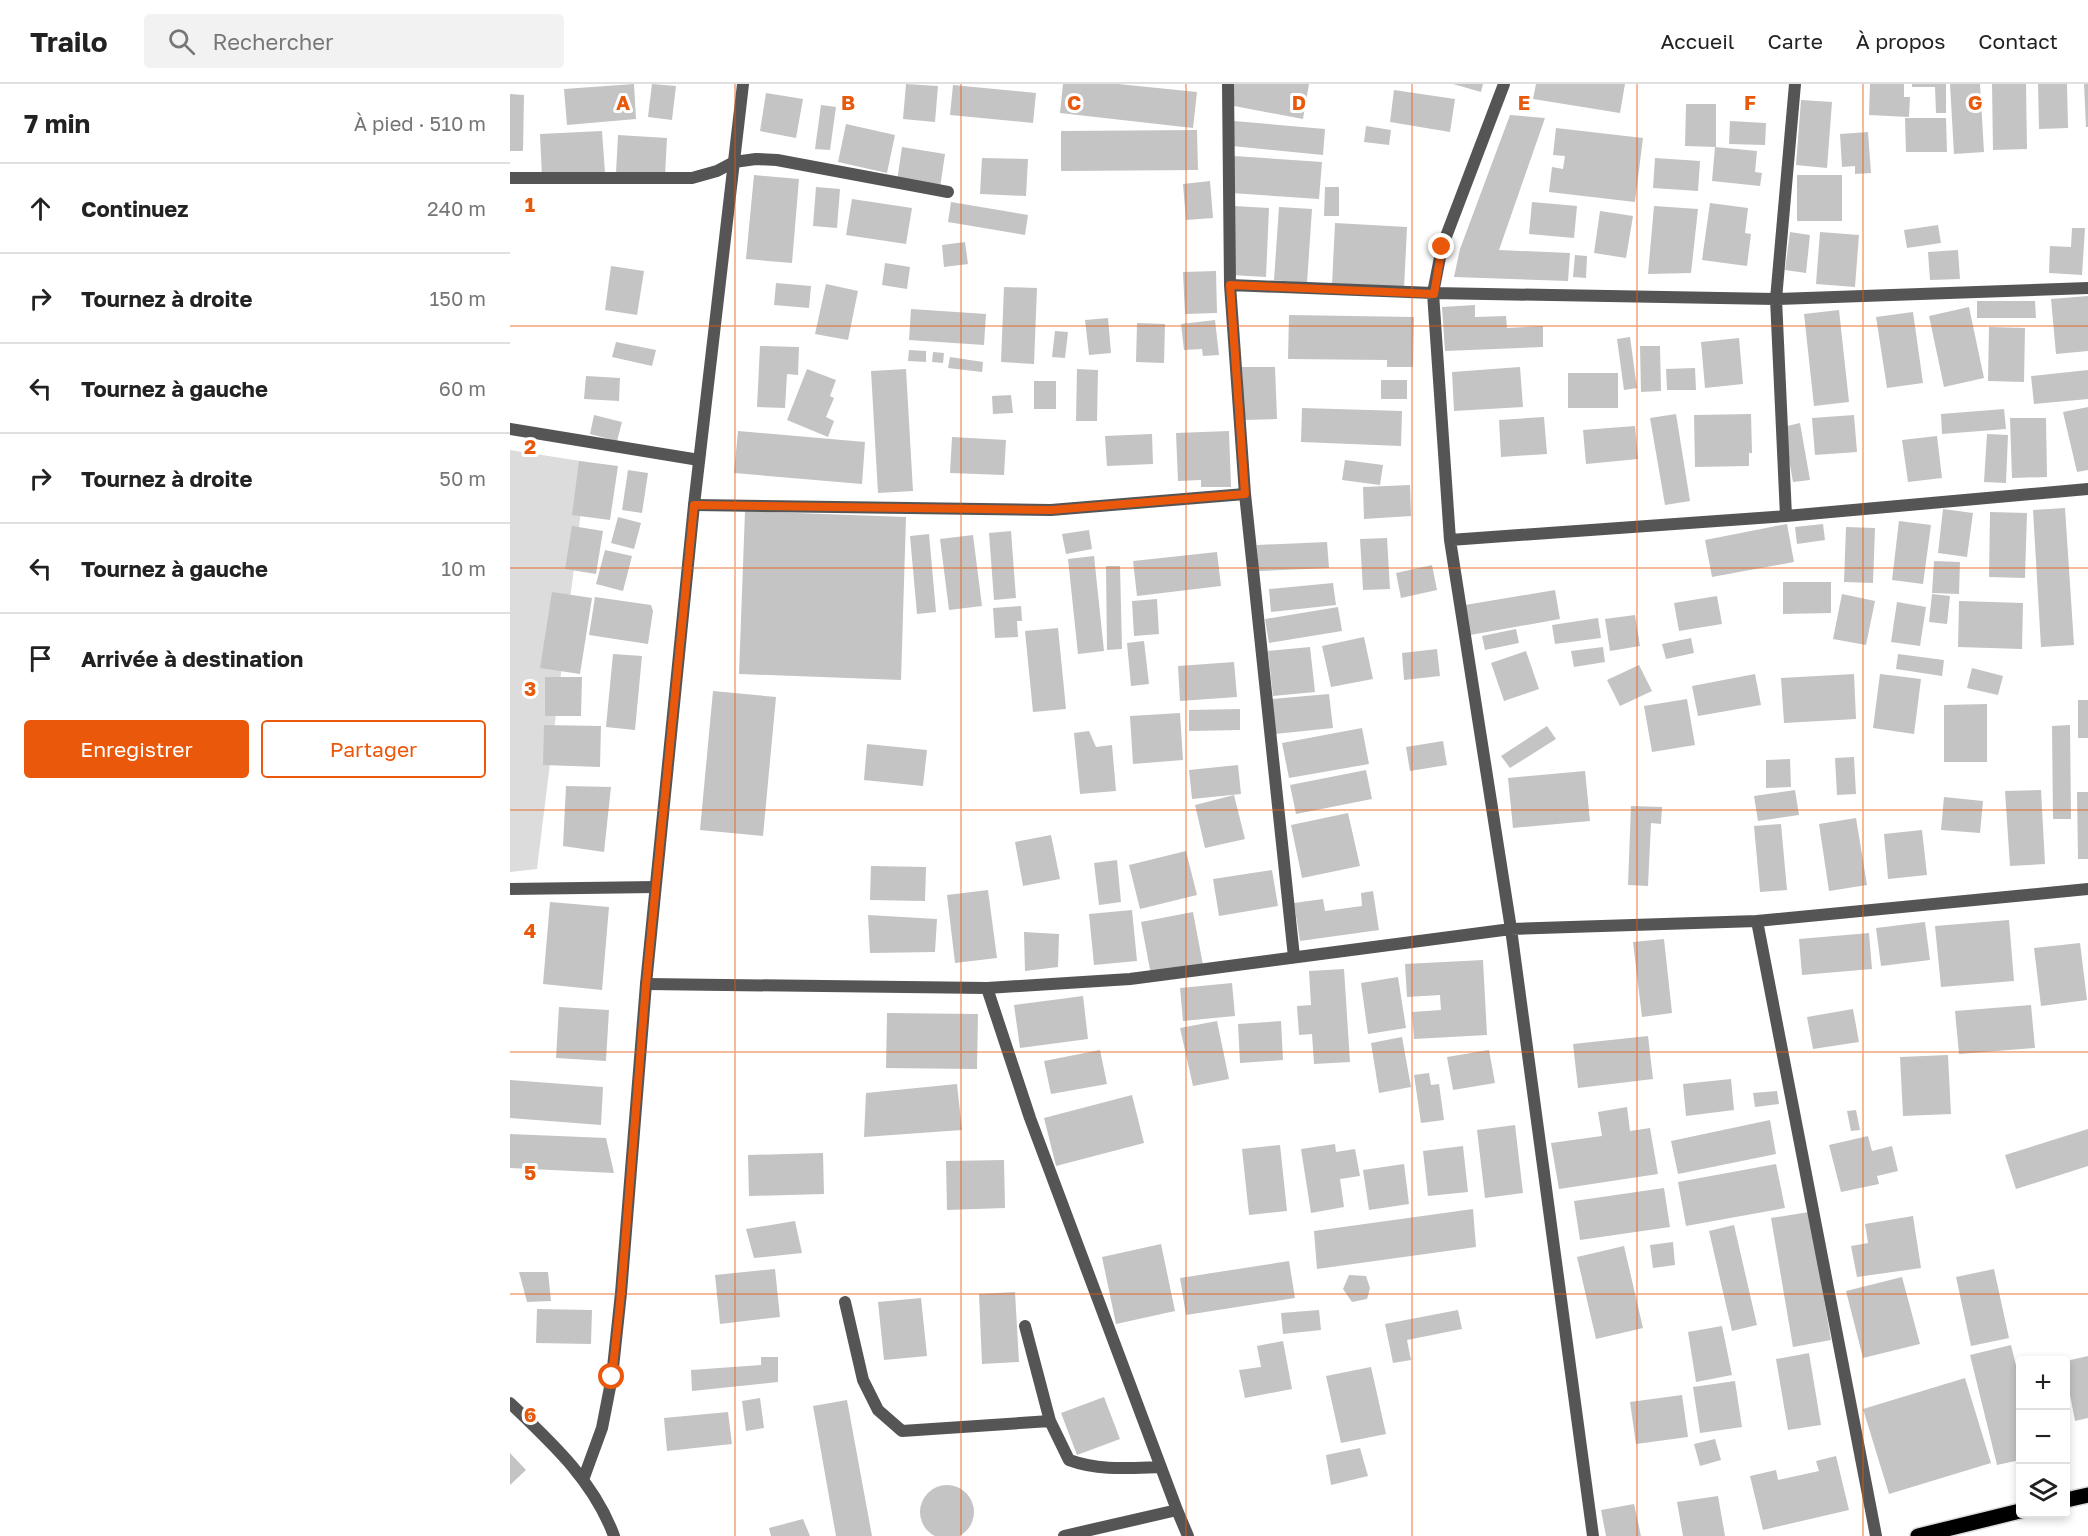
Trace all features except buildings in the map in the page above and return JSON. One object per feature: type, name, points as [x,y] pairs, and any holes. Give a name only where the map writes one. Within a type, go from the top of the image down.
[{"type":"main road","points":[[2070,1499],[2088,1495]]},
{"type":"main road","points":[[1918,1536],[2016,1512]]},
{"type":"street","points":[[583,1479],[602,1428],[612,1377],[655,888],[694,505],[743,84]]},
{"type":"street","points":[[1228,84],[1230,285],[1245,494],[1294,957]]},
{"type":"street","points":[[1504,84],[1442,247],[1434,294],[1450,540],[1511,929],[1593,1536]]},
{"type":"street","points":[[1786,516],[1776,299],[1795,84]]},
{"type":"street","points":[[510,178],[692,178],[717,171],[734,162],[756,159],[777,160],[948,192]]},
{"type":"street","points":[[1230,285],[1434,294],[1776,299],[2088,288]]},
{"type":"street","points":[[510,429],[699,460]]},
{"type":"street","points":[[1450,540],[1786,516],[2088,489]]},
{"type":"street","points":[[694,505],[1051,510],[1245,494]]},
{"type":"street","points":[[510,889],[655,888]]},
{"type":"street","points":[[646,984],[987,988],[1130,979],[1511,929],[1757,921],[2088,889]]},
{"type":"street","points":[[1757,921],[1876,1536]]},
{"type":"street","points":[[987,988],[1030,1118],[1188,1536]]},
{"type":"street","points":[[845,1302],[863,1380],[878,1410],[902,1431],[1050,1421]]},
{"type":"street","points":[[1026,1326],[1050,1421],[1069,1460],[1099,1468],[1161,1467]]},
{"type":"street","points":[[510,1403],[547,1438],[583,1479],[606,1513],[614,1536]]},
{"type":"street","points":[[1064,1536],[1177,1510]]},
{"type":"shaded area","points":[[510,450],[587,462],[537,869],[510,872]]},
{"type":"route","points":[[612,1377],[646,984],[694,505],[1051,510],[1245,494],[1230,285],[1434,294],[1442,247]]}]
